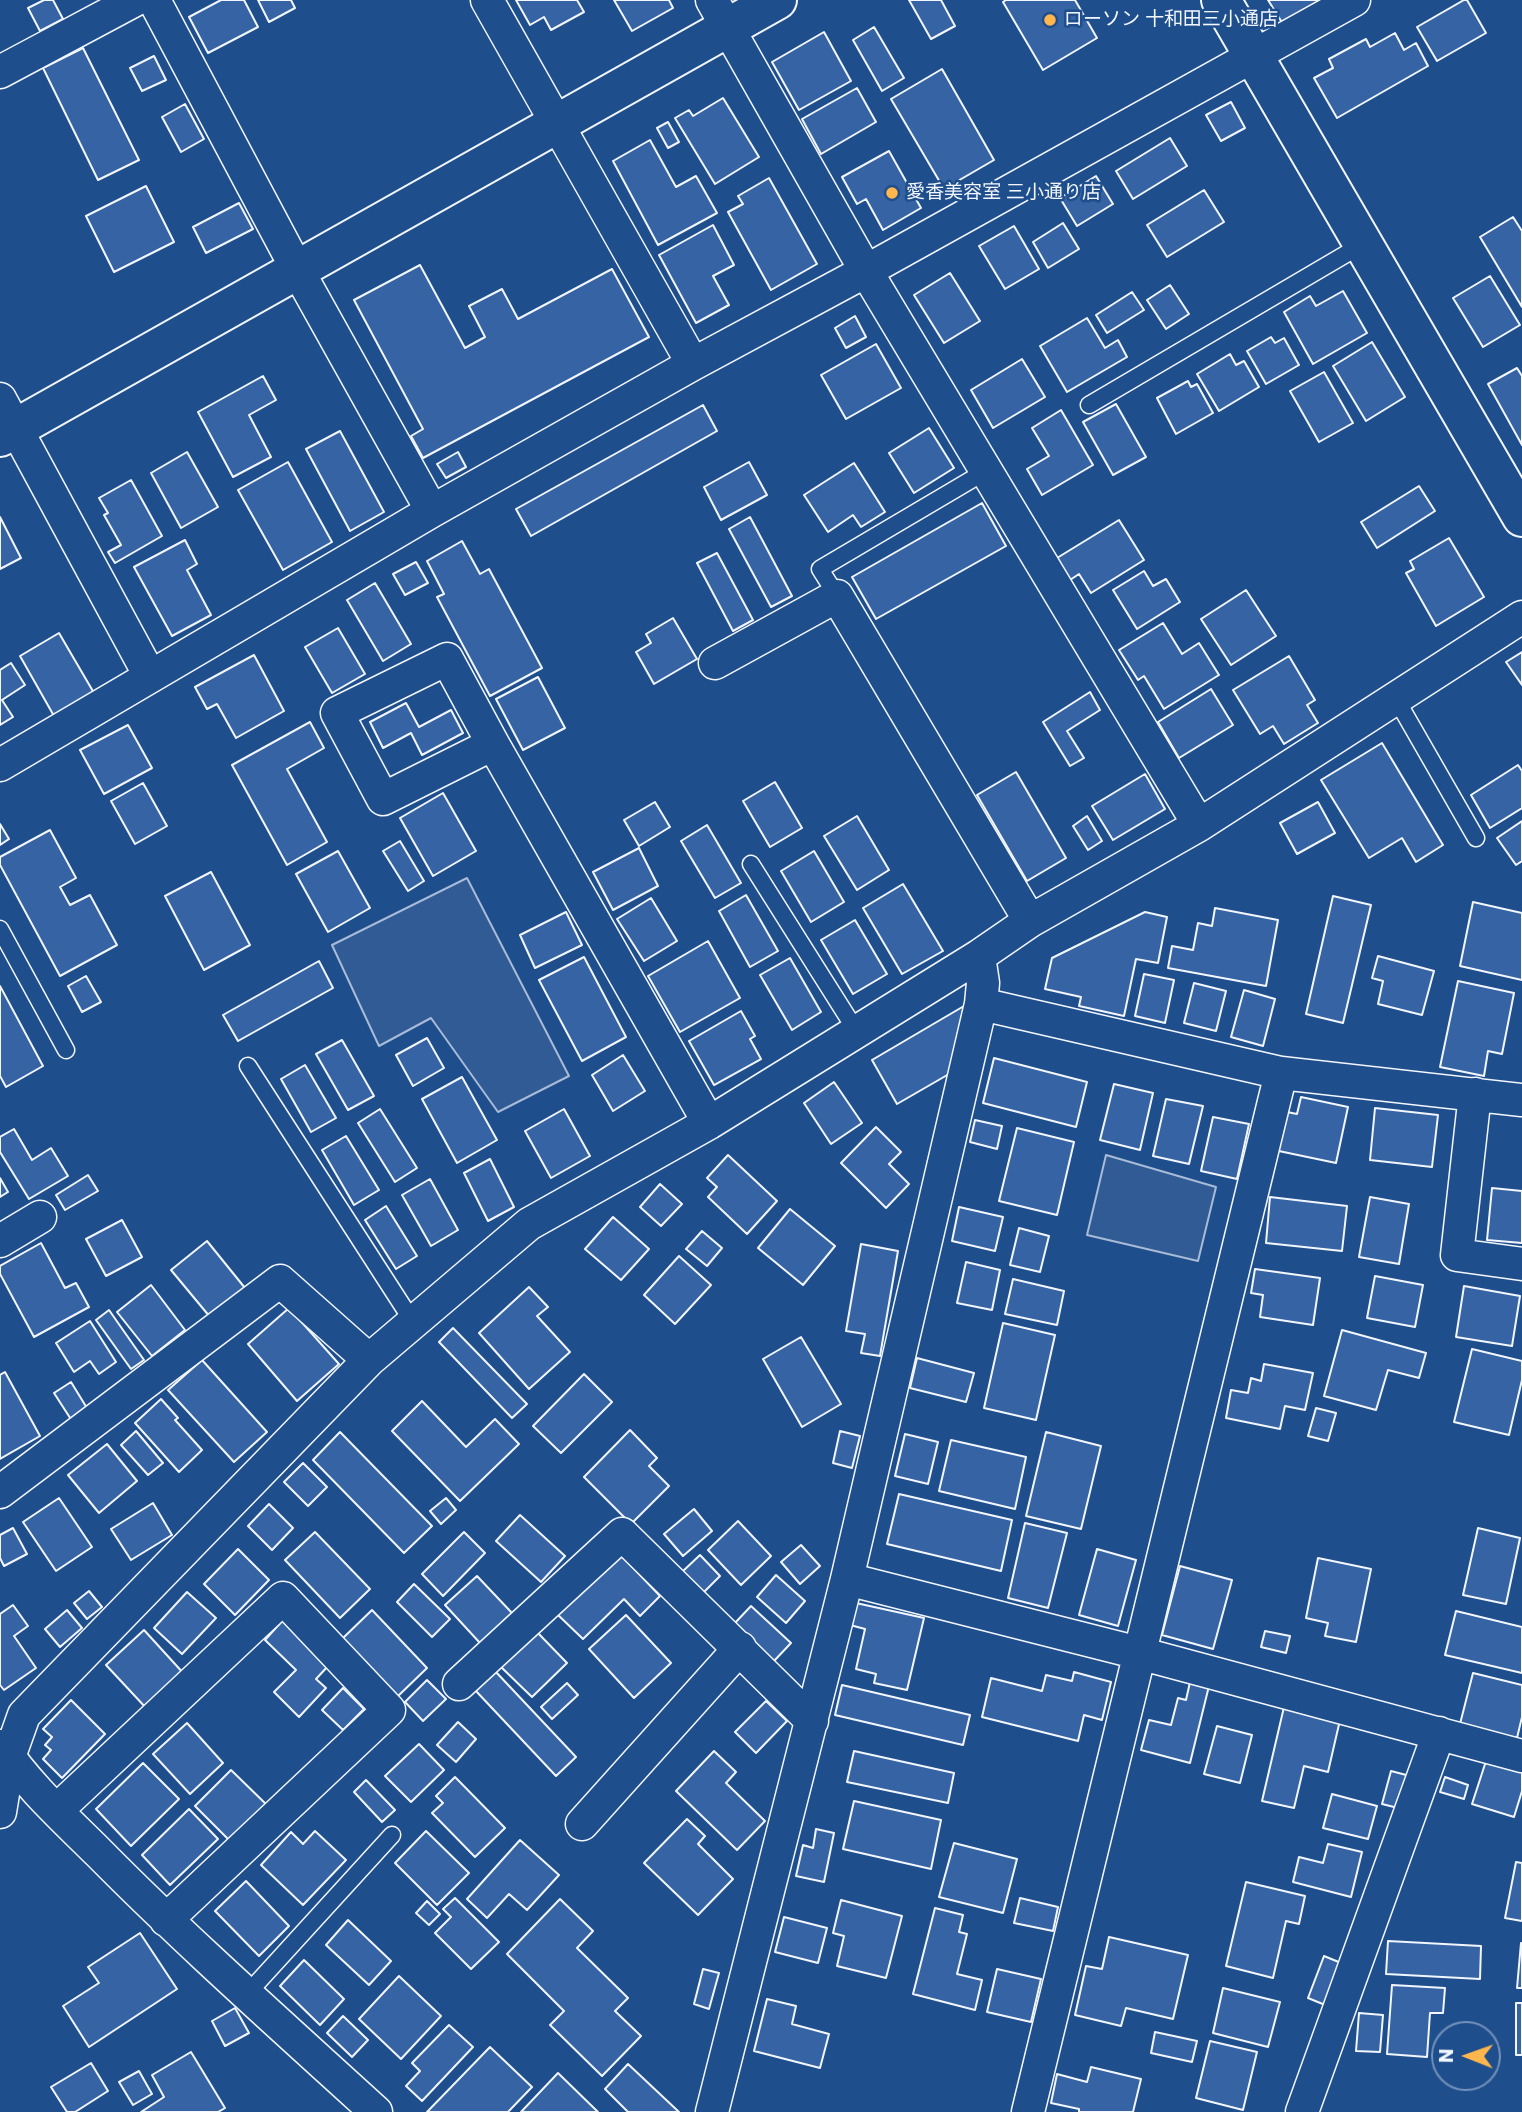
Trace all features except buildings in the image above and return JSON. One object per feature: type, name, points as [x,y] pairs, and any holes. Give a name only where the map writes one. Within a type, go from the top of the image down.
[{"type":"street","points":[[0,72],[135,0]]},
{"type":"street","points":[[154,0],[298,271],[432,511]]},
{"type":"street","points":[[487,0],[693,364]]},
{"type":"street","points":[[150,677],[5,421],[298,271],[558,124],[720,14],[777,0]]},
{"type":"street","points":[[1221,0],[1522,517]]},
{"type":"street","points":[[0,765],[432,511],[1354,0]]},
{"type":"street","points":[[720,14],[866,271],[1199,825]]},
{"type":"street","points":[[715,663],[837,596],[1030,921]]},
{"type":"street","points":[[0,1812],[4,1750],[24,1715],[369,1360],[529,1224],[709,1124],[979,956],[1030,921],[1199,825],[1522,617]]},
{"type":"street","points":[[493,744],[383,799],[337,713],[447,659],[709,1124]]},
{"type":"street","points":[[712,2112],[847,1579],[981,1004],[984,983],[979,956]]},
{"type":"street","points":[[981,1004],[1281,1073],[1522,1100]]},
{"type":"street","points":[[1028,2112],[1281,1073]]},
{"type":"street","points":[[1475,1094],[1457,1255],[1522,1264]]},
{"type":"street","points":[[0,1241],[40,1217]]},
{"type":"street","points":[[0,1492],[279,1280],[369,1360]]},
{"type":"street","points":[[459,1684],[622,1534],[812,1721]]},
{"type":"street","points":[[847,1579],[1139,1653],[1522,1756]]},
{"type":"street","points":[[57,1810],[283,1598],[389,1710],[166,1920]]},
{"type":"street","points":[[582,1824],[740,1648]]},
{"type":"street","points":[[1302,2112],[1439,1733]]},
{"type":"street","points":[[4,1750],[57,1810],[166,1920],[376,2112]]},
{"type":"lane","points":[[1089,405],[1363,244]]},
{"type":"lane","points":[[837,596],[820,569],[986,471]]},
{"type":"lane","points":[[1395,697],[1476,838]]},
{"type":"lane","points":[[751,864],[857,1032]]},
{"type":"lane","points":[[0,929],[66,1050]]},
{"type":"lane","points":[[248,1066],[412,1322]]},
{"type":"lane","points":[[247,1994],[393,1835]]},
{"type":"shaded area","points":[[467,878],[569,1076],[498,1112],[431,1018],[379,1046],[332,945]]},
{"type":"shaded area","points":[[1106,1155],[1216,1187],[1198,1261],[1087,1235]]},
{"type":"place","name":"ローソン 十和田三小通店","points":[[1050,20]]},
{"type":"place","name":"愛香美容室 三小通り店","points":[[892,193]]}]
